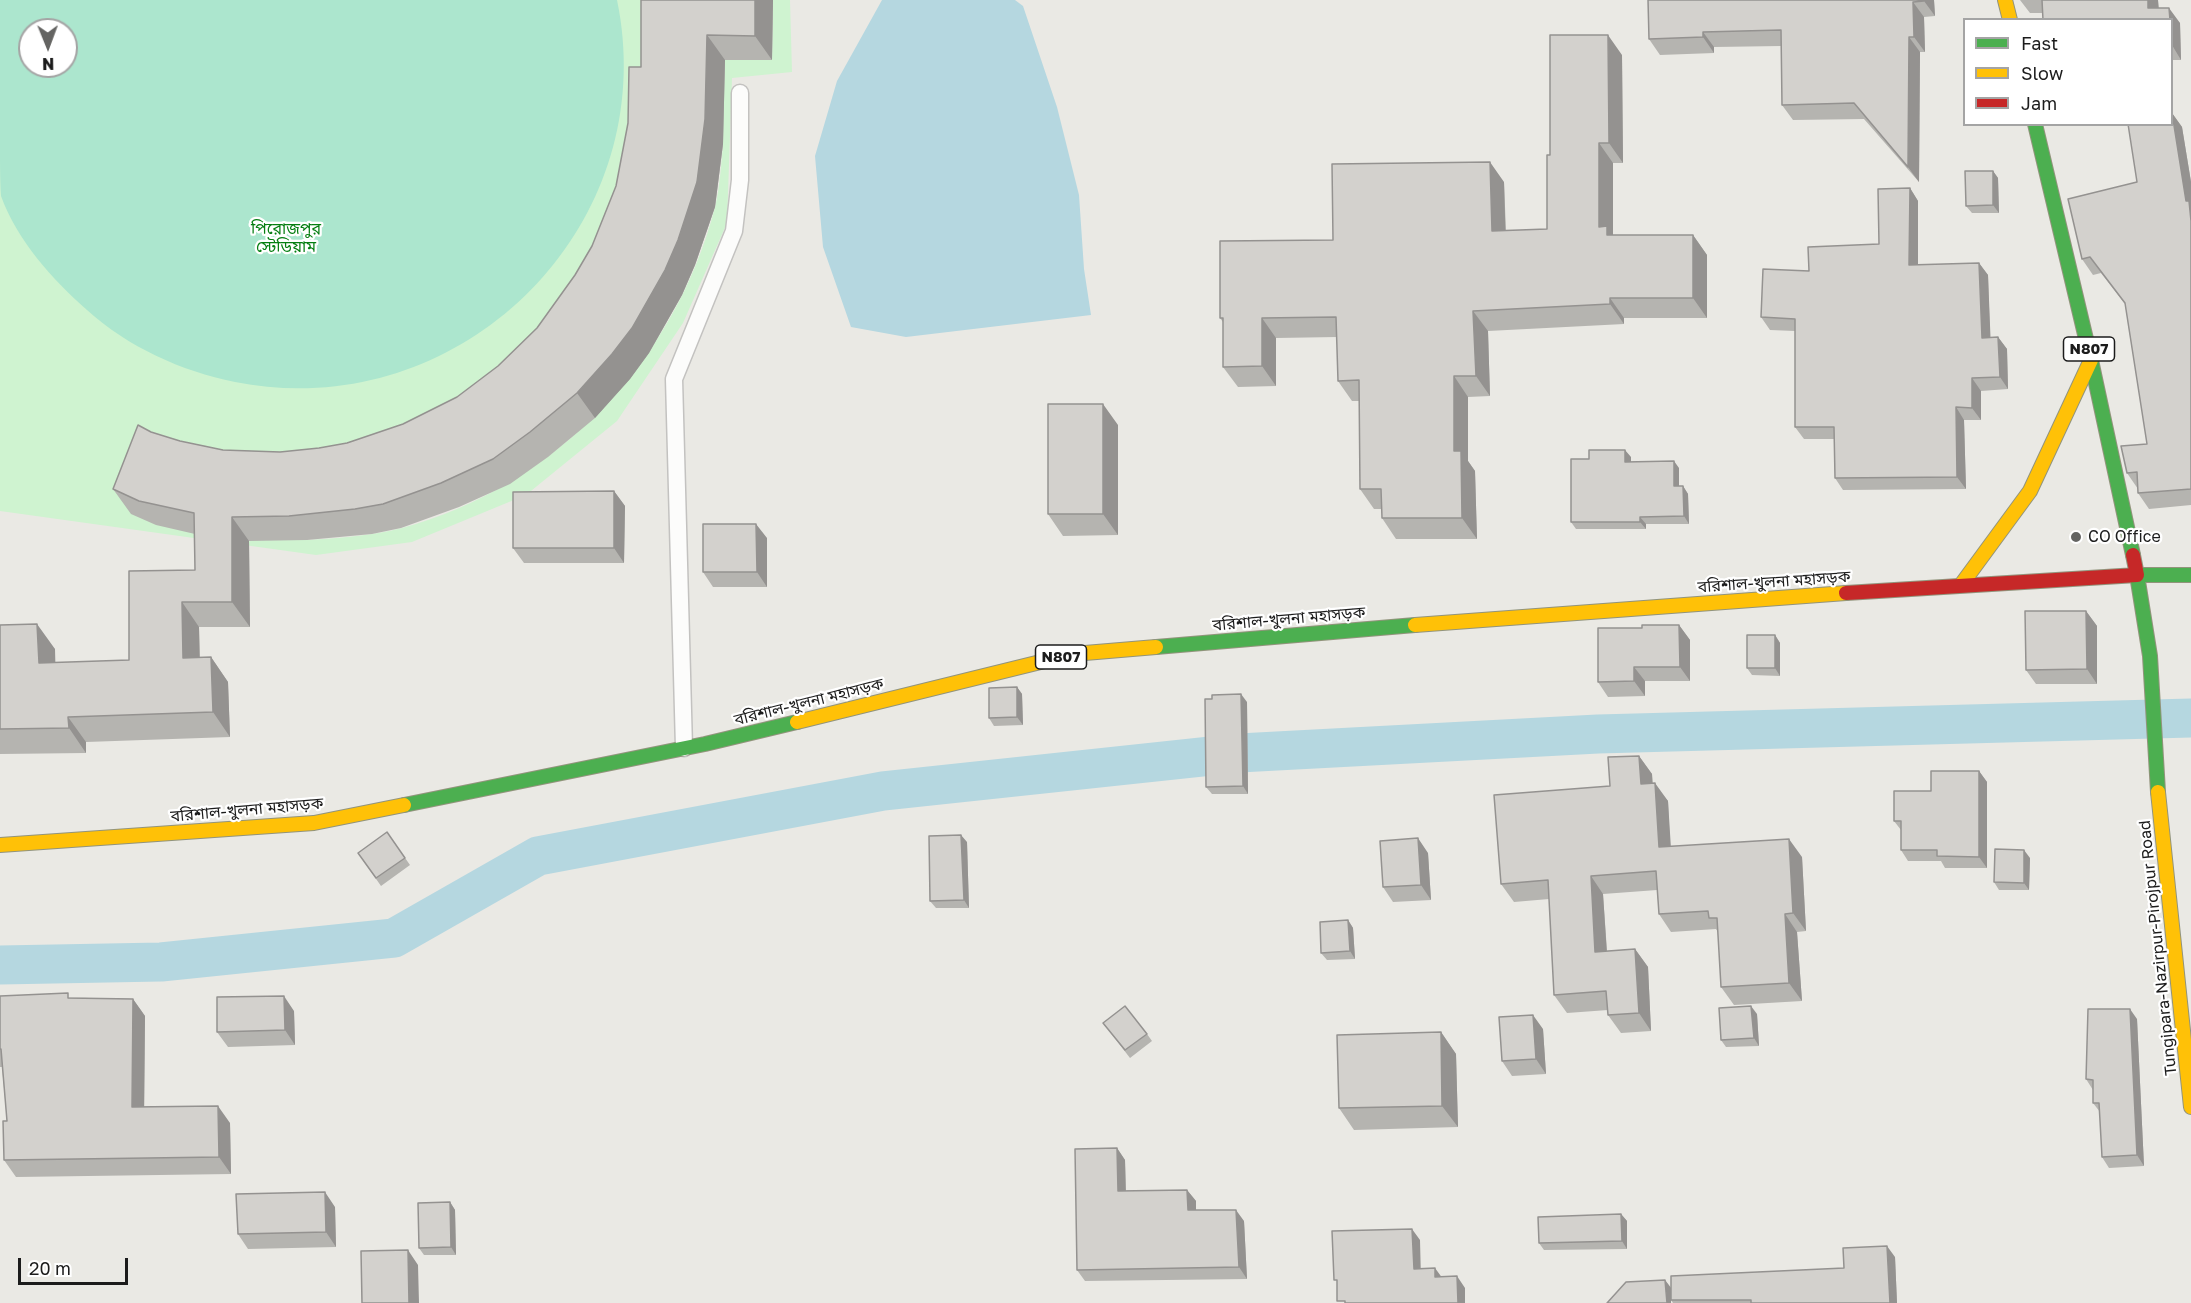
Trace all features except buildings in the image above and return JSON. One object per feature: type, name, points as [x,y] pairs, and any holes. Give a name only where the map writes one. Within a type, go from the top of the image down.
[{"type":"main road","points":[[2005,0],[2010,18]]},
{"type":"main road","name":"N807","points":[[2035,126],[2091,360],[2138,575]]},
{"type":"main road","name":"N807","points":[[1960,585],[2030,491],[2091,360]]},
{"type":"main road","name":"বরিশাল-খুলনা মহাসড়ক","points":[[0,845],[314,823],[684,748],[1073,654],[1437,623],[1960,585],[2191,574]]},
{"type":"main road","name":"Tungipara-Nazirpur-Pirojpur Road","points":[[2138,575],[2150,656],[2157,786],[2191,1107]]},
{"type":"lane","points":[[684,748],[674,379],[734,231],[740,180],[740,93]]},
{"type":"green space","name":"পিরোজপুর স্টেডিয়াম","points":[[0,0],[659,0],[772,60],[773,0],[790,0],[792,72],[732,78],[727,223],[683,323],[617,421],[526,495],[412,542],[316,555],[0,511]],"holes":[[[723,144],[715,207],[697,263],[671,316],[639,365],[601,410],[558,449],[510,482],[458,509],[390,531],[307,540],[609,271]]]},
{"type":"green space","name":"পিরোজপুর স্টেডিয়াম","points":[[0,0],[617,0],[623,83],[609,161],[576,232],[528,293],[468,340],[397,373],[318,388],[235,382],[195,371],[156,356],[103,323],[74,298],[37,258],[16,228],[1,196]]},
{"type":"water","points":[[882,0],[1015,0],[1023,6],[1057,107],[1079,195],[1084,269],[1091,315],[906,337],[851,327],[823,247],[815,156],[837,81]]},
{"type":"waterway","points":[[0,965],[161,962],[394,938],[538,856],[883,791],[1239,753],[1598,734],[2191,718]]},
{"type":"traffic: fast","points":[[2035,126],[2091,360],[2133,555]]},
{"type":"traffic: fast","points":[[2158,792],[2150,656],[2137,575],[2191,575]]},
{"type":"traffic: fast","points":[[1156,647],[1415,625]]},
{"type":"traffic: fast","points":[[404,805],[705,744],[797,722]]},
{"type":"traffic: slow","points":[[2005,0],[2010,18]]},
{"type":"traffic: slow","points":[[1961,585],[2030,491],[2091,360]]},
{"type":"traffic: slow","points":[[1415,625],[1846,593]]},
{"type":"traffic: slow","points":[[797,722],[1073,654],[1156,647]]},
{"type":"traffic: slow","points":[[2158,792],[2191,1107]]},
{"type":"traffic: slow","points":[[0,845],[314,823],[404,805]]},
{"type":"traffic: jam","points":[[1846,593],[2137,575],[2133,555]]},
{"type":"place","name":"CO Office","points":[[2076,537]]}]
